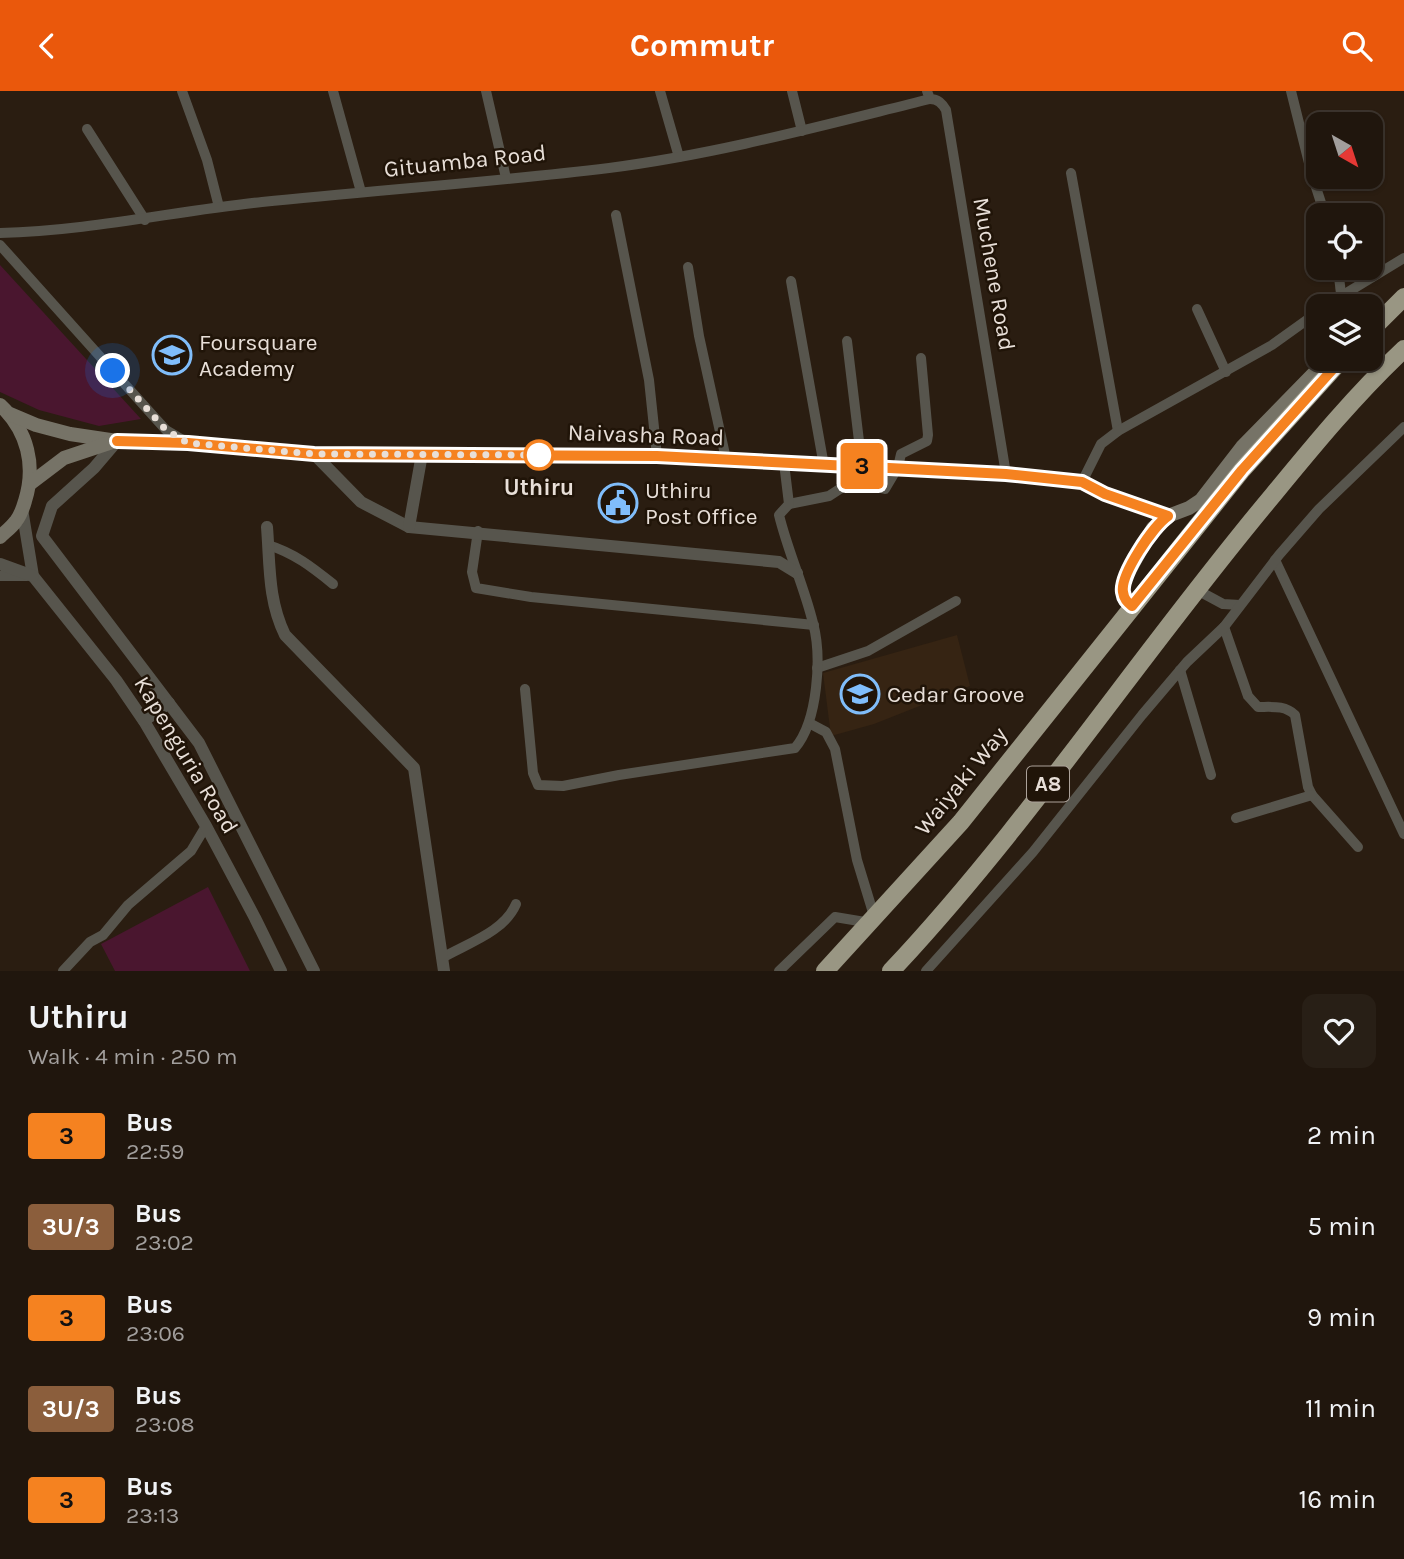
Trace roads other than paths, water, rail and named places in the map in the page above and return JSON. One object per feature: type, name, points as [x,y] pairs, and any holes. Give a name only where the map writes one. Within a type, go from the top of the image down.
[{"type":"highway","points":[[1383,318],[1401,299]]},
{"type":"highway","name":"A8","points":[[891,971],[988,861],[1211,571],[1350,403],[1404,349]]},
{"type":"highway","name":"Waiyaki Way","points":[[825,971],[961,822],[1132,606],[1324,371]]},
{"type":"main road","points":[[1383,311],[1401,299]]},
{"type":"main road","points":[[1132,606],[1125,600],[1122,590],[1124,580],[1147,536],[1168,516],[1201,500],[1242,447],[1323,371]]},
{"type":"main road","points":[[5,410],[36,425],[70,434],[121,441]]},
{"type":"main road","points":[[0,537],[17,521],[31,482],[26,442],[5,410]]},
{"type":"main road","name":"Naivasha Road","points":[[121,441],[188,443],[314,454],[657,456],[1006,474],[1082,482],[1105,494],[1168,516]]},
{"type":"main road","points":[[31,482],[64,457],[121,441]]},
{"type":"street","points":[[182,91],[207,160],[219,207]]},
{"type":"street","points":[[333,91],[362,192]]},
{"type":"street","points":[[486,91],[506,178]]},
{"type":"street","points":[[660,91],[679,156]]},
{"type":"street","points":[[792,91],[802,131]]},
{"type":"street","points":[[1291,91],[1311,175],[1321,203]]},
{"type":"street","name":"Gituamba Road","points":[[0,233],[56,230],[145,220],[219,207],[610,168],[802,131],[928,95]]},
{"type":"street","name":"Muchene Road","points":[[928,95],[942,103],[946,110],[1006,474]]},
{"type":"street","points":[[87,129],[145,220]]},
{"type":"street","points":[[1072,173],[1118,431]]},
{"type":"street","points":[[616,215],[649,380],[657,456]]},
{"type":"street","points":[[0,245],[166,430],[188,443]]},
{"type":"street","points":[[1343,294],[1404,258]]},
{"type":"street","points":[[688,267],[699,336],[726,459]]},
{"type":"street","points":[[791,281],[824,466]]},
{"type":"street","points":[[1197,309],[1226,372]]},
{"type":"street","points":[[1082,482],[1101,444],[1118,431],[1272,345],[1306,320]]},
{"type":"street","points":[[848,341],[862,466]]},
{"type":"street","points":[[526,689],[533,773],[538,785],[563,786],[788,750],[797,745],[809,723],[816,689],[814,625],[779,515],[789,504],[829,496],[852,481],[885,489],[898,467],[901,454],[923,444],[928,435],[921,358]]},
{"type":"street","points":[[926,971],[1033,852],[1180,670],[1224,627],[1275,560],[1319,509],[1404,427]]},
{"type":"street","points":[[121,441],[52,506],[42,536],[199,743],[314,971]]},
{"type":"street","points":[[314,454],[360,502],[409,527],[478,531],[779,562],[797,573]]},
{"type":"street","points":[[409,527],[422,454]]},
{"type":"street","points":[[785,463],[789,504]]},
{"type":"street","name":"Kapenguria Road","points":[[22,509],[33,576],[116,680],[144,721],[206,826],[256,918],[281,971]]},
{"type":"street","points":[[267,527],[275,615],[285,635],[415,768],[443,965]]},
{"type":"street","points":[[478,531],[472,572],[477,588],[531,597],[814,625]]},
{"type":"street","points":[[268,545],[289,551],[333,584]]},
{"type":"street","points":[[1275,560],[1404,834]]},
{"type":"street","points":[[0,564],[33,576]]},
{"type":"street","points":[[0,576],[33,576]]},
{"type":"street","points":[[1197,590],[1223,604],[1240,605]]},
{"type":"street","points":[[817,668],[868,651],[956,601]]},
{"type":"street","points":[[1224,627],[1248,696],[1258,707],[1283,707],[1294,715],[1308,787],[1358,847]]},
{"type":"street","points":[[1180,670],[1211,775]]},
{"type":"street","points":[[144,721],[169,703]]},
{"type":"street","points":[[779,971],[835,917],[873,921],[857,860],[835,749],[826,732],[809,723]]},
{"type":"street","points":[[1236,818],[1312,795]]},
{"type":"street","points":[[63,971],[90,942],[103,935],[128,905],[191,851],[206,826]]},
{"type":"street","points":[[443,965],[468,942],[495,929],[510,917],[516,904]]},
{"type":"place","name":"Foursquare Academy","points":[[172,355]]},
{"type":"place","name":"Uthiru","points":[[539,455]]},
{"type":"place","name":"Uthiru Post Office","points":[[618,503]]},
{"type":"place","name":"Cedar Groove","points":[[860,694]]}]
